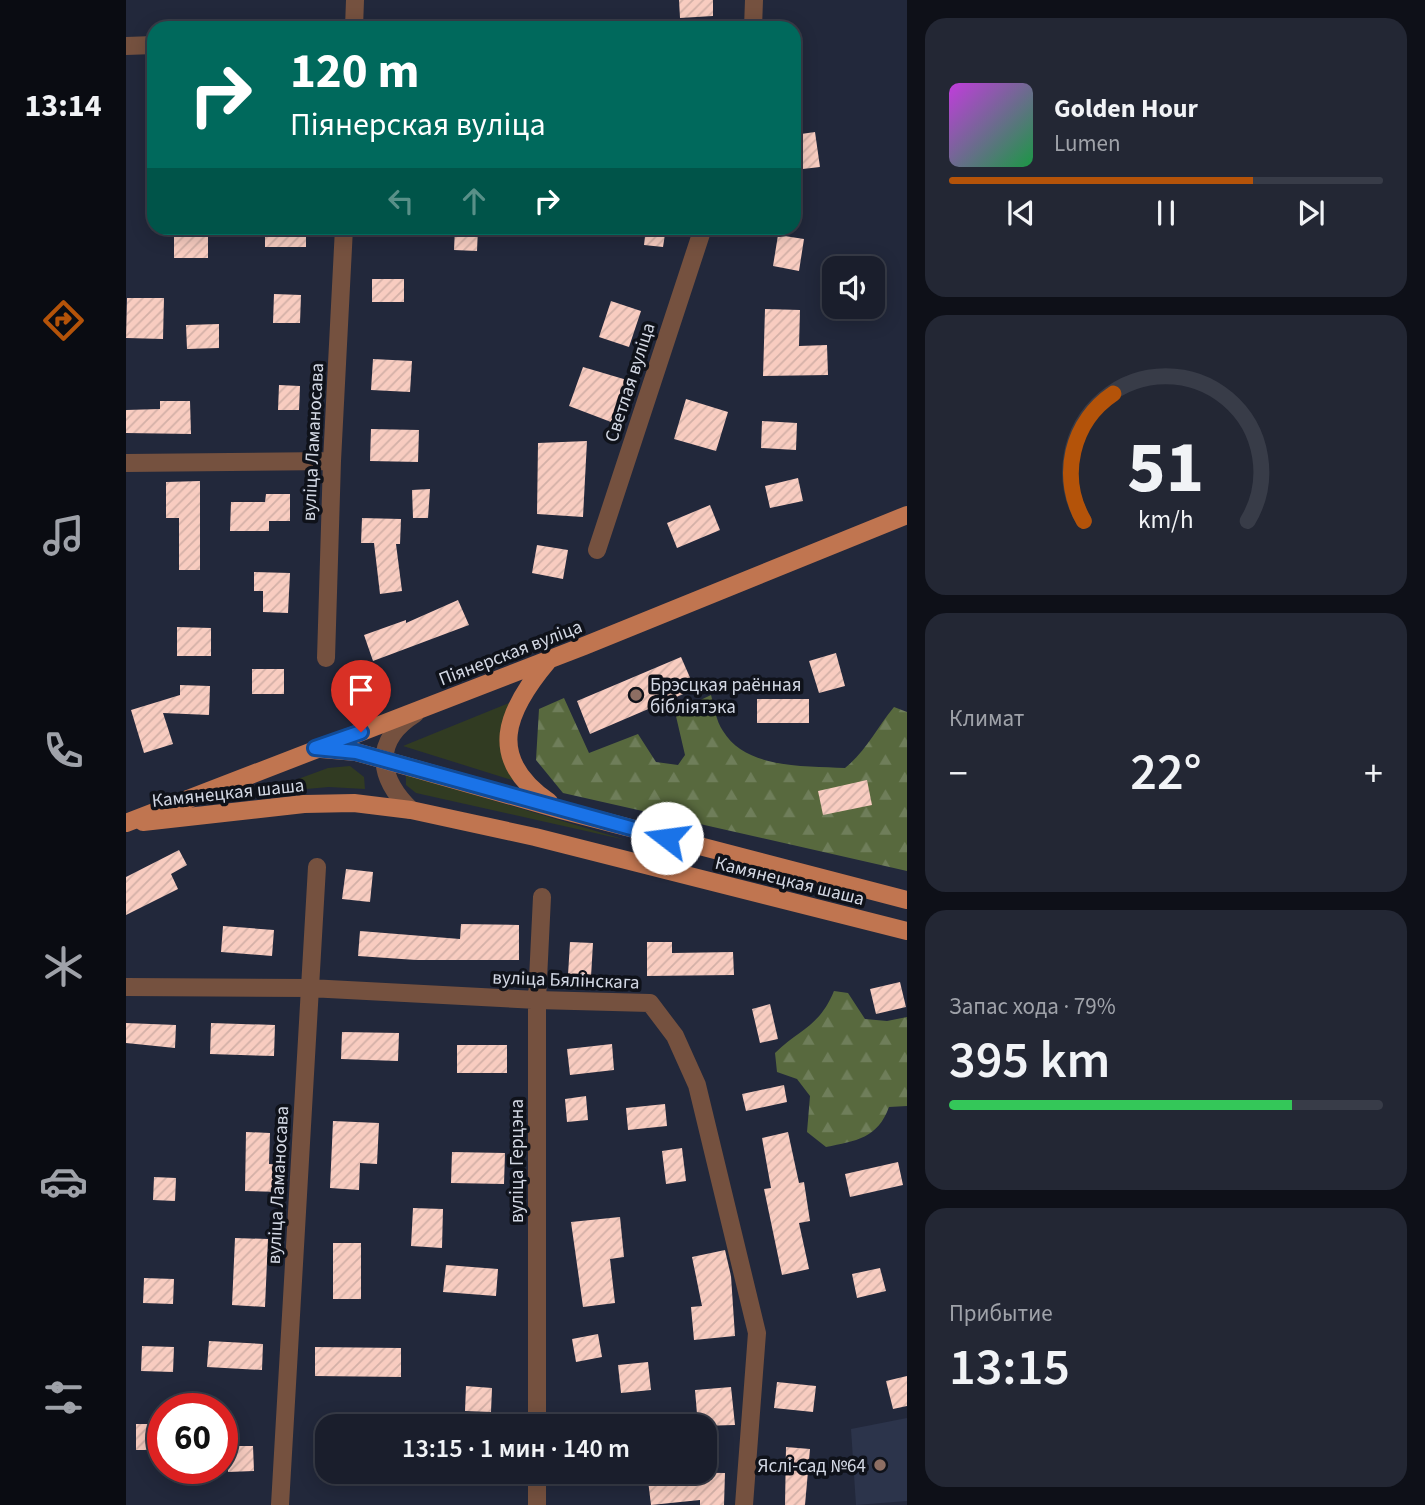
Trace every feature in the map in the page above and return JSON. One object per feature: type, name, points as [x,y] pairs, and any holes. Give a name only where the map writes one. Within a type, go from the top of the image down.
[{"type":"main road","name":"Піянерская вуліца","points":[[126,823],[424,708],[907,515]]},
{"type":"main road","points":[[550,658],[522,692],[509,723],[508,735],[513,761],[528,787],[561,810]]},
{"type":"main road","name":"Камянецкая шаша","points":[[315,748],[356,752],[561,810],[907,900]]},
{"type":"main road","name":"Камянецкая шаша","points":[[126,823],[304,804],[354,803],[411,810],[535,837],[907,931]]},
{"type":"street","points":[[354,21],[355,0]]},
{"type":"street","points":[[753,21],[754,0]]},
{"type":"street","points":[[126,46],[147,45]]},
{"type":"street","name":"вуліца Ламаносава","points":[[326,658],[332,460],[344,235]]},
{"type":"street","name":"Светлая вуліца","points":[[597,550],[701,235]]},
{"type":"street","points":[[126,463],[332,460]]},
{"type":"street","points":[[411,810],[394,793],[384,771],[384,760],[389,740],[400,724],[424,708]]},
{"type":"street","name":"вуліца Ламаносава","points":[[280,1505],[317,867]]},
{"type":"street","name":"вуліца Герцэна","points":[[537,1414],[537,1000],[542,897]]},
{"type":"street","name":"вуліца Бялінскага","points":[[126,987],[309,988],[650,1003],[676,1036],[697,1085],[757,1333],[744,1505]]},
{"type":"street","points":[[537,1484],[537,1505]]},
{"type":"shaded area","name":"Яслі-сад №64","points":[[907,1418],[907,1501],[856,1505],[851,1429]]},
{"type":"green space","points":[[711,695],[719,723],[733,743],[746,753],[761,759],[795,765],[845,768],[865,747],[894,707],[907,712],[907,871],[563,793],[536,760],[539,709],[564,698],[589,753],[638,734],[656,762],[678,765],[685,755],[675,712]]},
{"type":"green space","points":[[509,703],[503,723],[503,742],[515,781],[403,746]]},
{"type":"green space","points":[[350,766],[364,777],[365,789],[329,787],[260,793],[328,768]]},
{"type":"green space","points":[[406,775],[626,840],[416,793],[406,785]]},
{"type":"green space","points":[[834,991],[848,993],[865,1019],[887,1021],[907,1017],[907,1106],[889,1107],[879,1125],[865,1136],[826,1147],[807,1132],[810,1096],[797,1079],[777,1072],[775,1053],[816,1020]]},
{"type":"building","points":[[679,0],[713,0],[713,16],[680,18]]},
{"type":"building","points":[[815,132],[820,167],[801,169],[801,134]]},
{"type":"building","points":[[265,235],[306,235],[306,247],[265,247]]},
{"type":"building","points":[[455,235],[478,235],[477,251],[454,250]]},
{"type":"building","points":[[645,235],[665,235],[663,247],[644,245]]},
{"type":"building","points":[[778,235],[804,239],[799,271],[773,266]]},
{"type":"building","points":[[174,236],[208,236],[208,258],[174,258]]},
{"type":"building","points":[[372,279],[404,279],[404,302],[372,302]]},
{"type":"building","points":[[274,294],[301,295],[300,323],[273,323]]},
{"type":"building","points":[[127,298],[164,298],[163,339],[126,338]]},
{"type":"building","points":[[611,301],[641,311],[629,347],[599,337]]},
{"type":"building","points":[[765,309],[800,310],[799,346],[827,345],[828,375],[763,376]]},
{"type":"building","points":[[219,324],[219,348],[187,349],[186,325]]},
{"type":"building","points":[[373,359],[412,361],[410,392],[371,390]]},
{"type":"building","points":[[583,367],[627,380],[611,422],[569,406]]},
{"type":"building","points":[[279,385],[300,386],[299,410],[278,410]]},
{"type":"building","points":[[686,399],[728,412],[716,451],[674,439]]},
{"type":"building","points":[[160,401],[190,401],[191,434],[126,433],[126,410],[160,409]]},
{"type":"building","points":[[762,421],[797,423],[796,450],[761,448]]},
{"type":"building","points":[[371,429],[419,430],[418,462],[370,461]]},
{"type":"building","points":[[587,441],[583,517],[537,514],[538,443]]},
{"type":"building","points":[[798,478],[803,501],[770,508],[765,486]]},
{"type":"building","points":[[200,481],[200,570],[179,570],[179,518],[166,518],[166,482]]},
{"type":"building","points":[[430,489],[428,518],[413,518],[412,490]]},
{"type":"building","points":[[266,494],[290,494],[290,521],[269,521],[269,531],[230,531],[231,502],[265,502]]},
{"type":"building","points":[[710,505],[720,530],[677,548],[667,523]]},
{"type":"building","points":[[362,518],[401,519],[400,544],[396,544],[402,591],[380,594],[374,543],[361,543]]},
{"type":"building","points":[[537,545],[568,550],[563,579],[532,573]]},
{"type":"building","points":[[254,572],[290,573],[288,613],[263,612],[263,591],[254,591]]},
{"type":"building","points":[[458,600],[469,625],[373,661],[364,635],[406,620],[406,623]]},
{"type":"building","points":[[177,627],[211,628],[211,656],[177,656]]},
{"type":"building","points":[[836,653],[845,686],[819,693],[809,661]]},
{"type":"building","name":"Брэсцкая раённая бібліятэка","points":[[681,657],[695,689],[590,734],[577,701]]},
{"type":"building","points":[[252,669],[284,669],[284,694],[252,694]]},
{"type":"building","points":[[180,685],[210,686],[209,715],[163,713],[173,744],[144,753],[131,710],[180,695]]},
{"type":"building","points":[[757,699],[809,699],[809,723],[757,723]]},
{"type":"building","points":[[867,780],[872,805],[823,815],[818,791]]},
{"type":"building","points":[[179,850],[187,865],[171,874],[178,889],[126,915],[126,877]]},
{"type":"building","points":[[346,869],[373,872],[370,902],[342,899]]},
{"type":"building","points":[[461,924],[519,925],[519,960],[416,960],[358,956],[360,931],[460,939]]},
{"type":"building","points":[[223,926],[274,930],[272,956],[221,952]]},
{"type":"building","points":[[570,942],[593,943],[591,977],[568,975]]},
{"type":"building","points":[[647,942],[672,942],[672,953],[733,952],[734,975],[647,976]]},
{"type":"building","points":[[900,982],[906,1007],[876,1014],[870,989]]},
{"type":"building","points":[[770,1004],[778,1039],[760,1043],[752,1009]]},
{"type":"building","points":[[126,1023],[176,1025],[175,1048],[126,1043]]},
{"type":"building","points":[[211,1023],[275,1025],[274,1056],[210,1054]]},
{"type":"building","points":[[342,1032],[399,1033],[398,1061],[341,1059]]},
{"type":"building","points":[[612,1044],[614,1070],[570,1075],[567,1049]]},
{"type":"building","points":[[457,1045],[507,1045],[507,1073],[457,1073]]},
{"type":"building","points":[[784,1085],[787,1102],[746,1111],[742,1094]]},
{"type":"building","points":[[586,1096],[588,1120],[567,1122],[565,1099]]},
{"type":"building","points":[[665,1104],[667,1126],[628,1130],[626,1108]]},
{"type":"building","points":[[333,1121],[379,1123],[377,1164],[360,1163],[359,1190],[330,1188]]},
{"type":"building","points":[[246,1132],[270,1133],[269,1164],[282,1165],[281,1192],[245,1191]]},
{"type":"building","points":[[788,1132],[799,1183],[804,1182],[810,1221],[799,1223],[809,1269],[782,1275],[764,1189],[771,1188],[762,1138]]},
{"type":"building","points":[[682,1148],[686,1181],[666,1184],[662,1151]]},
{"type":"building","points":[[452,1152],[505,1153],[504,1184],[451,1183]]},
{"type":"building","points":[[898,1162],[903,1185],[850,1197],[845,1174]]},
{"type":"building","points":[[154,1177],[176,1178],[175,1201],[153,1200]]},
{"type":"building","points":[[413,1208],[443,1209],[442,1248],[411,1246]]},
{"type":"building","points":[[620,1217],[624,1257],[610,1259],[615,1303],[583,1307],[571,1222]]},
{"type":"building","points":[[235,1238],[268,1239],[265,1307],[232,1305]]},
{"type":"building","points":[[333,1243],[361,1243],[361,1299],[333,1299]]},
{"type":"building","points":[[725,1250],[731,1276],[735,1336],[694,1340],[691,1307],[702,1306],[692,1257]]},
{"type":"building","points":[[446,1265],[498,1269],[496,1296],[443,1292]]},
{"type":"building","points":[[880,1268],[886,1291],[857,1298],[852,1274]]},
{"type":"building","points":[[144,1278],[174,1279],[173,1304],[143,1303]]},
{"type":"building","points":[[598,1334],[602,1357],[576,1362],[572,1339]]},
{"type":"building","points":[[209,1341],[263,1344],[262,1370],[207,1367]]},
{"type":"building","points":[[142,1346],[174,1347],[173,1372],[141,1371]]},
{"type":"building","points":[[315,1347],[401,1348],[401,1377],[315,1376]]},
{"type":"building","points":[[648,1362],[651,1390],[621,1393],[618,1365]]},
{"type":"building","points":[[907,1376],[907,1406],[893,1409],[886,1381]]},
{"type":"building","points":[[777,1382],[816,1386],[813,1412],[774,1408]]},
{"type":"building","points":[[466,1386],[492,1388],[491,1412],[465,1411]]},
{"type":"building","points":[[731,1387],[735,1425],[717,1425],[717,1414],[697,1414],[695,1390]]},
{"type":"building","points":[[136,1424],[147,1424],[147,1450],[136,1450]]},
{"type":"building","points":[[238,1446],[253,1446],[254,1471],[238,1472]]},
{"type":"building","points":[[786,1447],[810,1449],[805,1505],[785,1505]]},
{"type":"building","points":[[717,1473],[725,1473],[724,1505],[700,1505],[700,1500],[651,1505],[648,1484],[717,1484]]},
{"type":"place","name":"Брэсцкая раённая бібліятэка","points":[[636,695]]},
{"type":"place","name":"Яслі-сад №64","points":[[880,1465]]},
{"type":"route","points":[[361,732],[315,748],[356,752],[667,838]]}]
